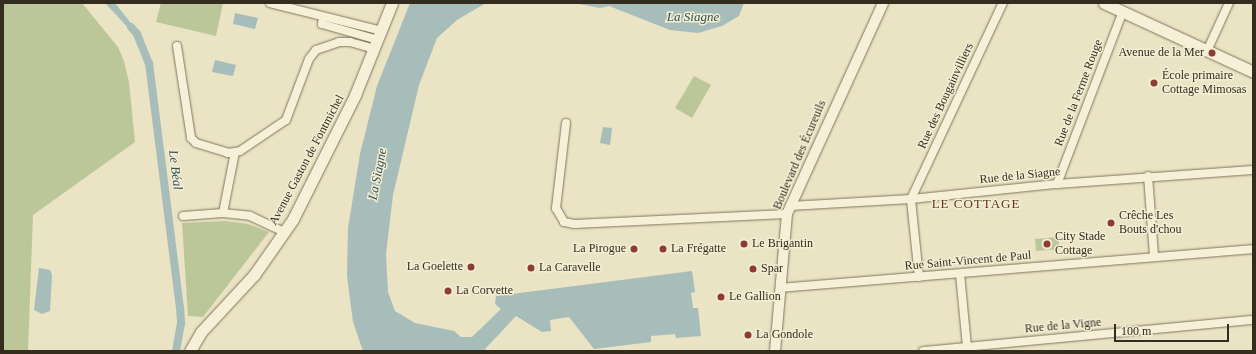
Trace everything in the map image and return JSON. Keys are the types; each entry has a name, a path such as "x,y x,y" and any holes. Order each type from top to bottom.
{"main road":[{"name":"Avenue Gaston de Fontmichel","path":"190,351 201,332 254,275 285,232 355,95 392,3"},
{"path":"1104,3 1253,72"}],"street":[{"path":"270,3 323,17 322,24 378,40"},
{"name":"Boulevard des Écureuils","path":"775,351 780,288 789,210 883,3"},
{"name":"Rue des Bougainvilliers","path":"911,199 1003,3"},
{"path":"1207,51 1229,3"},
{"name":"Rue de la Ferme Rouge","path":"1057,184 1123,11"},
{"path":"178,46 191,138 205,147 228,153 240,151 289,117 309,59 316,50 339,42 378,40"},
{"name":"Rue de la Siagne","path":"566,123 556,208 564,222 582,224 789,210 1148,176 1253,170"},
{"path":"223,213 235,152"},
{"path":"1148,176 1154,256"},
{"path":"911,199 919,277"},
{"path":"183,216 223,213 250,216 285,232"},
{"name":"Rue Saint-Vincent de Paul","path":"780,288 960,274 1253,248"},
{"path":"960,274 967,347"},
{"name":"Rue de la Vigne","path":"923,351 1253,320"}],"green space":[{"path":"3,3 82,3 118,47 124,61 129,82 135,142 33,215 28,351 3,351"},
{"path":"161,3 223,3 216,36 156,22"},
{"path":"694,76 711,85 692,118 675,108"},
{"path":"225,221 248,224 269,232 203,317 188,316 182,223"},
{"name":"City Stade Cottage","path":"1059,237 1059,249 1036,251 1035,239"}],"water":[{"path":"105,3 115,3 137,31 137,34 134,34"},
{"path":"410,3 486,3 457,20 437,38 419,85 393,195 386,254 388,292 395,311 415,323 454,331 461,337 472,337 501,309 495,304 496,296 692,271 695,292 691,293 693,308 698,308 701,336 676,338 675,334 651,336 651,342 594,349 569,317 550,320 551,331 542,332 516,316 485,349 487,351 363,351 353,322 347,276 348,228 360,154 377,86"},
{"name":"La Siagne","path":"574,3 744,3 739,16 722,26 698,33 670,30 609,6 600,8"},
{"path":"235,13 258,18 255,29 233,24"},
{"path":"215,60 236,65 233,76 212,72"},
{"path":"603,127 612,128 610,145 600,143"},
{"path":"39,268 50,270 52,275 50,311 42,314 34,310"}],"waterway":[{"name":"Le Béal","path":"131,27 137,34 149,63 180,307 181,323 176,351"}],"place":[{"name":"Avenue de la Mer","path":"1212,53"},
{"name":"École primaire Cottage Mimosas","path":"1154,83"},
{"name":"Crêche Les Bouts d'chou","path":"1111,223"},
{"name":"Le Brigantin","path":"744,244"},
{"name":"City Stade Cottage","path":"1047,244"},
{"name":"La Pirogue","path":"634,249"},
{"name":"La Frégatte","path":"663,249"},
{"name":"La Goelette","path":"471,267"},
{"name":"La Caravelle","path":"531,268"},
{"name":"Spar","path":"753,269"},
{"name":"La Corvette","path":"448,291"},
{"name":"Le Gallion","path":"721,297"},
{"name":"La Gondole","path":"748,335"}],"district":[{"name":"LE COTTAGE","path":"976,204"}]}
